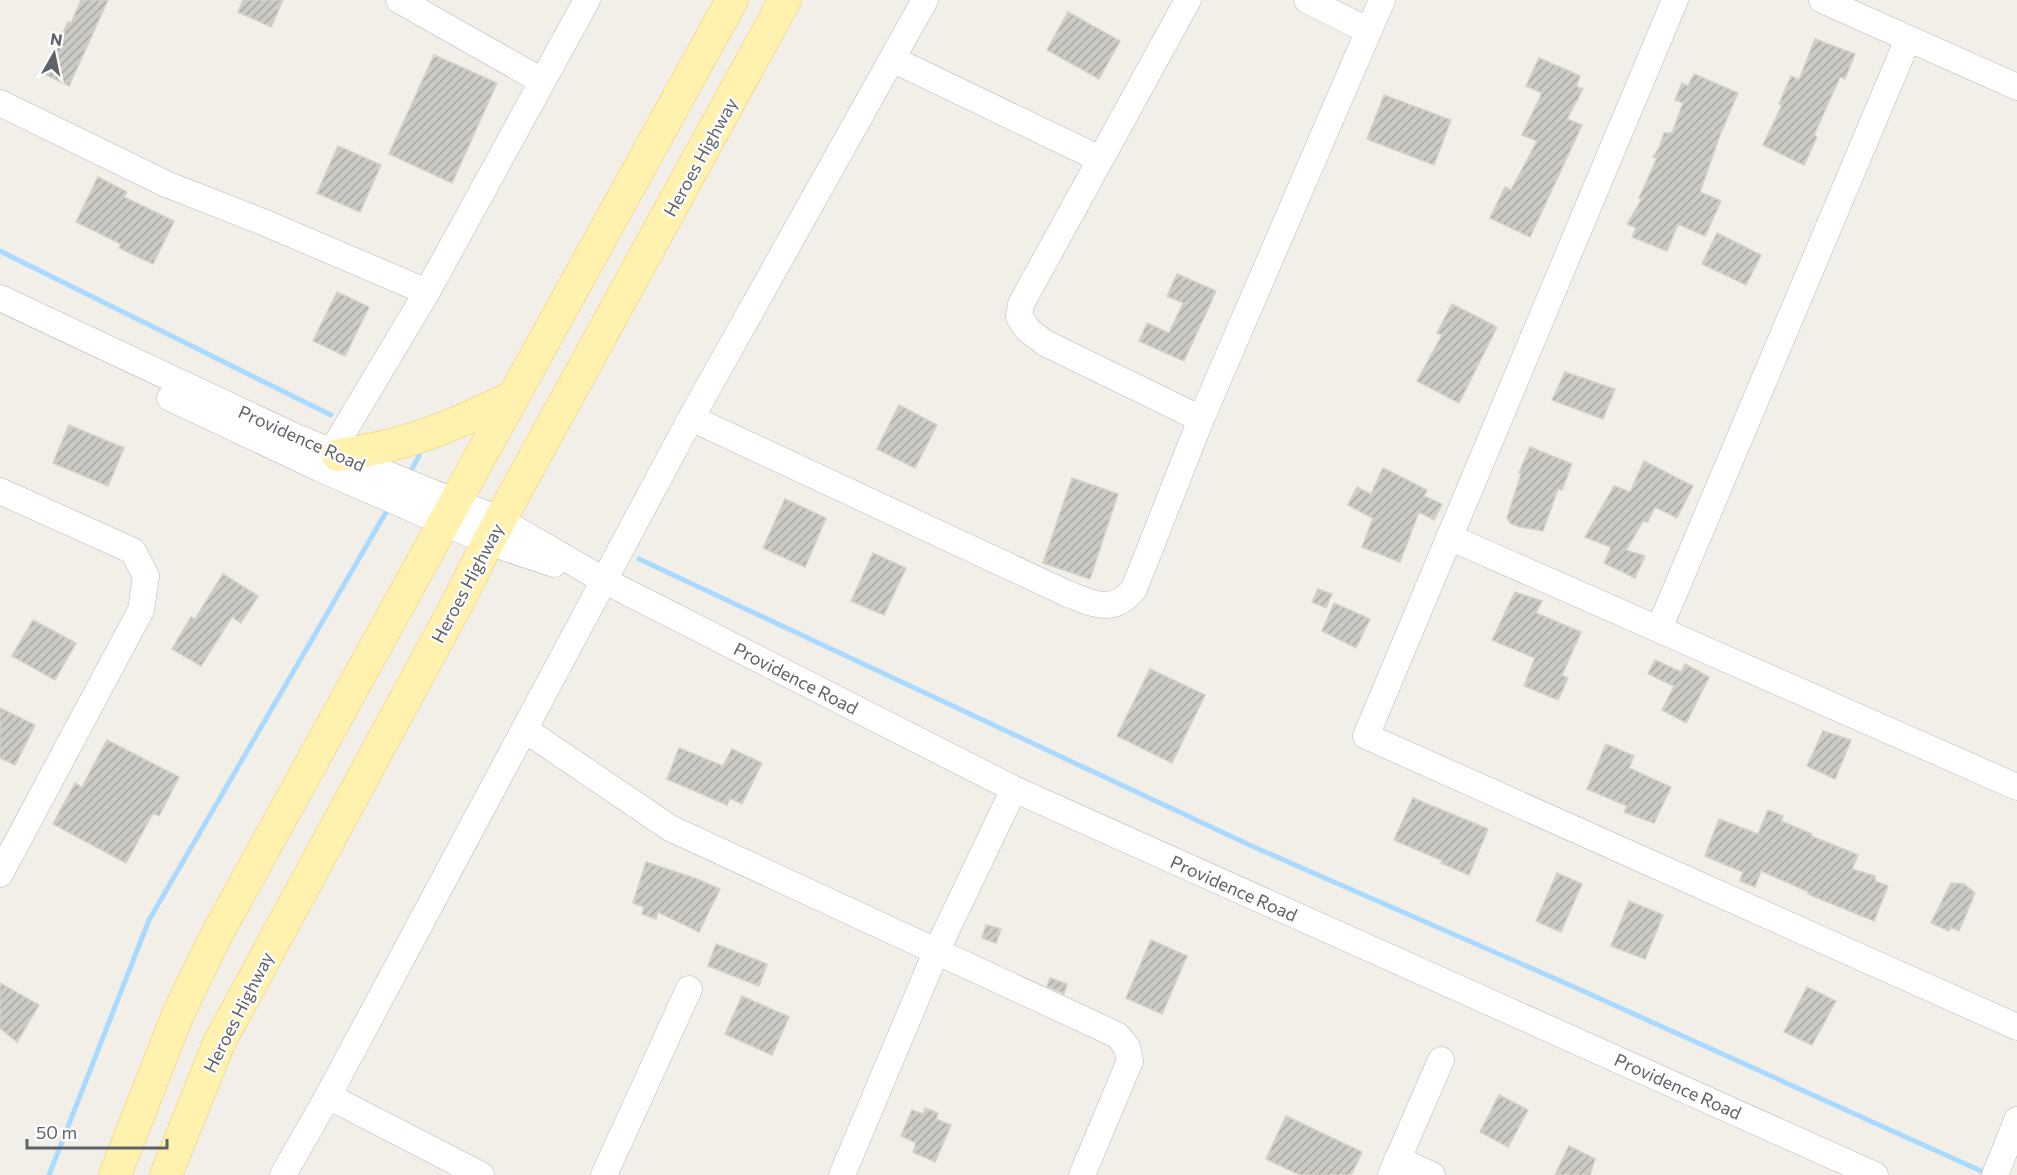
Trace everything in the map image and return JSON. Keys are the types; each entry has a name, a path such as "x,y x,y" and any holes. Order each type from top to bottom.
{"main road":[{"path":"115,1175 178,1014 216,936 732,0"},
{"name":"Heroes Highway","path":"165,1175 219,1043 458,602 494,531 786,0"},
{"path":"330,459 413,440 460,423 514,396"}],"street":[{"path":"399,0 542,81"},
{"path":"330,459 427,292 587,0"},
{"path":"284,1175 690,418 925,0"},
{"path":"1188,0 1021,304 1019,317 1028,330 1045,343 1201,419"},
{"path":"1307,0 1369,31"},
{"path":"690,418 1068,594 1101,606 1117,603 1127,598 1134,589 1201,419 1382,0"},
{"path":"1675,0 1366,736 2017,1027"},
{"path":"1822,0 2017,87"},
{"path":"1659,629 1908,39"},
{"path":"892,59 1100,159"},
{"path":"0,103 166,184 263,222 427,292"},
{"name":"Providence Road","path":"0,298 330,459 444,523 494,531 603,580 1014,789 1875,1175"},
{"name":"Providence Road","path":"0,317 330,459"},
{"path":"0,491 133,551 146,576 141,610 0,874"},
{"path":"1449,537 2017,787"},
{"path":"524,729 670,828 1118,1035 1127,1047 1130,1061 1082,1175"},
{"path":"842,1175 936,952 1014,789"},
{"path":"604,1175 689,989"},
{"path":"1432,1175 1394,1167 1441,1060"},
{"path":"328,1096 481,1175"},
{"path":"1995,1175 2017,1120"}],"building":[{"path":"81,0 108,0 69,86 44,74"},
{"path":"243,0 283,0 271,27 238,12"},
{"path":"1068,12 1120,41 1099,79 1047,50"},
{"path":"1815,39 1855,54 1845,79 1840,77 1814,135 1817,137 1804,165 1763,145 1782,105 1779,104 1791,76 1799,80"},
{"path":"434,55 497,83 452,183 389,154"},
{"path":"1539,58 1580,76 1576,86 1583,89 1567,119 1582,125 1530,237 1490,218 1505,187 1511,190 1537,141 1522,135 1542,93 1526,86"},
{"path":"1694,74 1738,93 1700,192 1721,201 1705,236 1678,224 1667,251 1632,237 1636,228 1627,224 1642,199 1639,198 1657,158 1653,157 1664,133 1672,133 1683,103 1675,100 1682,83 1688,86"},
{"path":"1384,95 1451,120 1434,165 1367,139"},
{"path":"338,146 381,165 360,212 317,193"},
{"path":"98,177 127,192 124,197 174,221 153,264 119,248 121,244 76,222"},
{"path":"1717,233 1761,255 1746,285 1702,264"},
{"path":"1177,274 1216,291 1184,361 1139,341 1147,323 1169,333 1183,303 1167,296"},
{"path":"337,292 369,307 345,356 313,341"},
{"path":"1452,304 1497,327 1459,403 1417,381 1442,335 1437,333"},
{"path":"1565,372 1615,389 1603,419 1552,400"},
{"path":"899,405 937,425 915,468 877,449"},
{"path":"69,425 124,448 108,486 53,463"},
{"path":"1530,447 1572,464 1562,490 1558,489 1543,531 1520,527 1510,523 1507,518 1521,474 1519,473"},
{"path":"1644,461 1693,486 1677,518 1655,507 1648,522 1643,521 1626,550 1645,556 1635,578 1604,563 1611,547 1585,537 1614,486 1630,492"},
{"path":"1383,468 1427,490 1424,496 1442,504 1434,520 1419,512 1400,562 1362,547 1373,518 1348,505 1357,487 1371,494"},
{"path":"1072,478 1118,494 1090,579 1043,563"},
{"path":"785,499 826,518 805,567 763,548"},
{"path":"873,553 906,568 884,615 851,601"},
{"path":"223,574 258,596 241,623 232,617 201,666 172,649 191,617 195,619"},
{"path":"1318,589 1332,594 1326,608 1312,602"},
{"path":"1515,592 1542,601 1536,613 1581,632 1562,675 1568,678 1558,700 1524,686 1535,658 1492,640"},
{"path":"1334,603 1370,619 1356,648 1322,631"},
{"path":"33,620 76,643 55,680 12,656"},
{"path":"1655,660 1681,672 1685,664 1709,677 1686,723 1662,710 1674,686 1648,674"},
{"path":"1150,669 1205,695 1172,763 1117,736"},
{"path":"0,708 35,725 15,765 0,758"},
{"path":"1823,731 1851,740 1835,779 1807,766"},
{"path":"107,740 179,777 159,816 153,813 126,863 53,824 75,783 82,787"},
{"path":"1606,744 1634,756 1629,768 1671,787 1654,823 1624,812 1627,806 1587,789"},
{"path":"679,748 723,766 732,749 762,763 742,804 730,798 727,805 667,779"},
{"path":"1413,798 1488,829 1469,875 1394,840"},
{"path":"1768,810 1783,816 1781,821 1812,834 1811,836 1858,855 1852,869 1875,876 1875,881 1888,886 1874,921 1808,894 1809,892 1761,871 1755,887 1740,881 1743,872 1705,856 1719,819 1758,834"},
{"path":"646,862 720,889 699,932 658,912 656,919 642,914 644,907 633,903"},
{"path":"1557,873 1582,884 1561,932 1536,921"},
{"path":"1951,883 1964,884 1975,893 1959,931 1951,927 1949,931 1931,923"},
{"path":"1629,901 1663,915 1645,959 1611,946"},
{"path":"986,925 1001,929 996,943 982,938"},
{"path":"1151,940 1187,956 1162,1014 1126,998"},
{"path":"716,944 767,964 759,986 708,966"},
{"path":"1050,978 1067,984 1064,994 1047,986"},
{"path":"0,983 39,1005 17,1042 0,1028"},
{"path":"1807,987 1836,1001 1812,1045 1784,1032"},
{"path":"742,996 789,1017 772,1055 725,1034"},
{"path":"1499,1095 1528,1110 1508,1147 1480,1132"},
{"path":"925,1108 938,1113 936,1119 951,1125 935,1162 913,1152 916,1143 901,1136 912,1110 923,1114"},
{"path":"1286,1116 1362,1152 1351,1175 1300,1175 1266,1159"},
{"path":"1569,1146 1595,1159 1590,1175 1555,1175"}],"waterway":[{"path":"0,251 331,415"},
{"path":"408,476 419,456"},
{"path":"49,1175 149,920 389,507"},
{"path":"639,559 1254,847 1572,986 1981,1171"}]}
